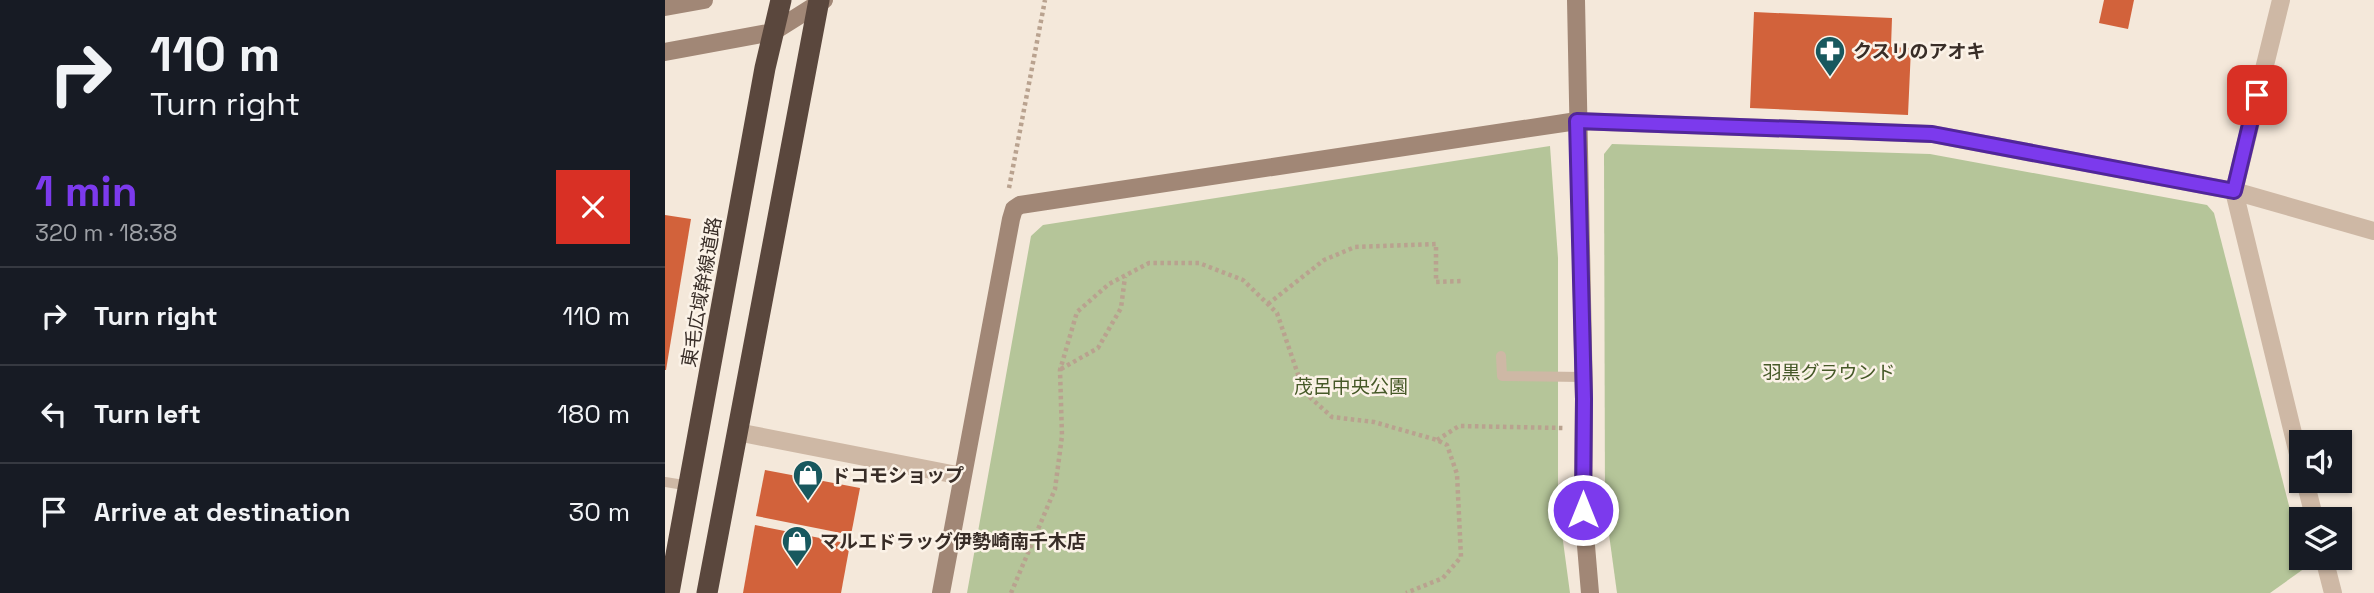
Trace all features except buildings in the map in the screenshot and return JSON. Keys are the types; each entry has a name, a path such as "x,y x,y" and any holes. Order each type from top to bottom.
{"highway":[{"name":"東毛広域幹線道路","path":"669,593 765,68 781,0"},
{"path":"708,593 819,0"}],"street":[{"path":"665,7 704,0"},
{"path":"665,52 773,32 819,0"},
{"path":"1576,0 1583,510 1590,593"},
{"path":"2281,0 2234,191 2292,430"},
{"path":"940,593 1011,219 1014,209 1020,205 1577,121 1932,134 2234,191 2374,231"},
{"path":"737,432 963,476"},
{"path":"2327,570 2333,593"}],"lane":[{"path":"1501,356 1502,376 1583,377"},
{"path":"665,482 690,486"}],"path":[{"path":"1009,188 1045,0"},
{"path":"1268,304 1324,260 1355,247 1436,244 1436,282 1463,281"},
{"path":"1011,593 1055,489 1062,436 1060,370 1077,312 1109,284 1149,263 1199,263 1243,280 1277,313 1304,392 1332,417 1374,422 1447,445 1457,474 1461,557 1443,578 1406,593"},
{"path":"1060,370 1098,348 1121,308 1125,276"},
{"path":"1563,415 1563,440"},
{"path":"1437,440 1459,426 1563,428"}],"green space":[{"name":"羽黒グラウンド","path":"1612,144 1930,154 2207,205 2214,213 2289,507 2289,570 2302,570 2270,593 1617,593 1605,505 1604,154"},
{"name":"茂呂中央公園","path":"1550,146 1558,258 1558,504 1570,593 967,593 1031,236 1043,225"}],"place":[{"name":"クスリのアオキ","path":"1830,78"},
{"name":"ドコモショップ","path":"808,502"},
{"name":"マルエドラッグ伊勢崎南千木店","path":"797,568"}],"route":[{"path":"1583,510 1584,399 1577,121 1932,134 2234,191 2257,95"}]}
